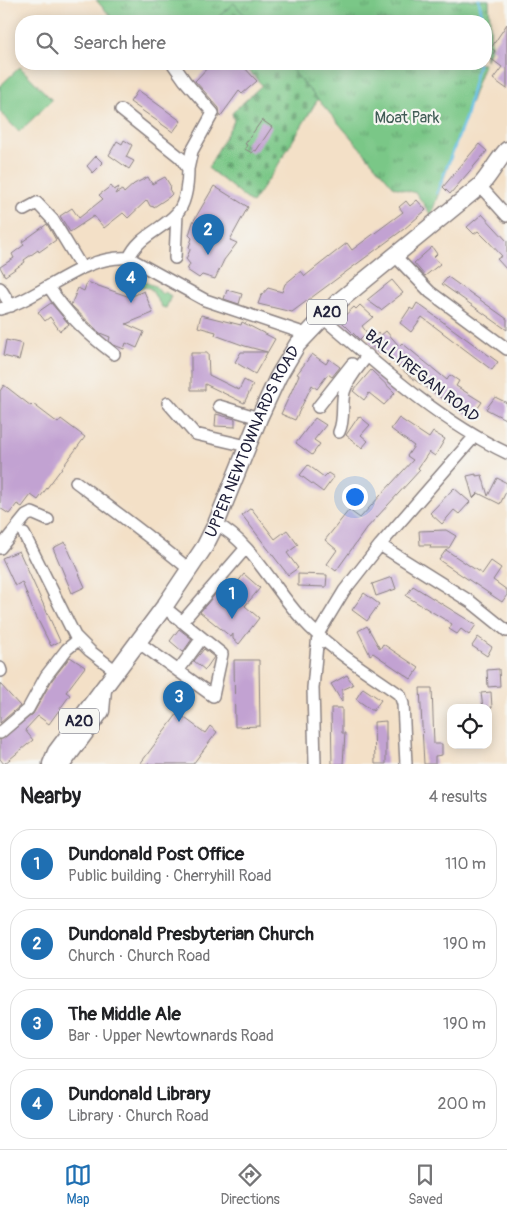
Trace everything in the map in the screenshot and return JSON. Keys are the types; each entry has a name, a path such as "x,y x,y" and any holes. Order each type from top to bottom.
{"highway":[{"name":"UPPER NEWTOWNARDS ROAD","path":"56,760 101,711 103,690 190,570 216,524 259,418 286,361 306,334 322,317 500,168 496,162 507,150"},
{"name":"A20","path":"42,764 56,760"}],"street":[{"path":"129,258 138,243 177,213 183,204 192,150 214,113 185,81 178,70"},
{"path":"121,110 181,158 188,169"},
{"path":"480,186 507,216"},
{"path":"24,210 37,203 53,220 82,268"},
{"path":"175,258 177,213"},
{"path":"0,288 6,307 49,287 82,268 115,257 129,258 205,300 306,334"},
{"path":"396,257 430,292 507,349"},
{"path":"49,287 63,308 82,329 114,354"},
{"name":"BALLYREGAN ROAD","path":"322,317 431,407 474,437 507,453"},
{"path":"318,406 365,353"},
{"path":"339,432 343,422 344,392 349,379 365,353"},
{"path":"168,403 195,434 212,440 231,441 247,446"},
{"path":"219,406 259,418"},
{"path":"315,764 313,688 318,634 344,591 380,545 474,437"},
{"path":"76,482 169,551 190,570"},
{"path":"0,548 26,516 32,513 48,520"},
{"path":"216,524 232,534 303,620 318,634 400,695 403,704 406,764"},
{"path":"24,534 78,640 116,671"},
{"path":"380,545 489,615 507,631"},
{"path":"182,622 245,549"},
{"path":"138,642 213,696 222,654 164,607"},
{"path":"178,671 202,638"},
{"path":"0,733 28,709 46,676 67,649 78,640"}],"green space":[{"path":"96,0 489,0 490,15 245,15 234,3 221,15 110,15"},
{"path":"234,3 245,15 221,15"},
{"path":"17,70 23,70 52,100 19,132 0,112 0,86"},
{"path":"248,70 292,70 318,99 275,170 252,203 208,168 234,121 232,113 262,85"},
{"name":"Moat Park","path":"292,70 482,70 431,215 416,193 394,187"},
{"path":"126,275 155,286 162,294 165,292 171,296 166,308 162,307 150,288 124,285"}],"building":[{"path":"507,24 507,89 493,79 502,67 492,60 495,51 492,46"},
{"path":"205,70 247,70 257,81 242,94 239,91 220,117 219,108 195,81"},
{"path":"138,90 181,121 173,132 130,102"},
{"path":"262,120 272,127 256,151 254,150 252,153 245,149 247,145 245,144"},
{"path":"124,140 132,145 126,157 134,161 129,169 109,155 117,141 122,144"},
{"path":"479,144 487,151 450,194 443,187"},
{"path":"96,156 103,163 93,173 87,166"},
{"path":"148,177 152,184 165,177 171,187 169,189 172,194 154,207 150,206 147,200 128,218 123,213 104,228 94,216 70,232 60,216 72,208 79,218 103,199 99,195 111,186 114,190 119,187 115,194 122,190 124,193 134,184"},
{"path":"214,186 248,207 230,240 237,243 224,260 215,279 202,275 199,278 187,270 190,264 186,259 192,238 189,235 193,222"},
{"path":"417,200 426,210 404,229 292,312 258,304 261,296 268,288 282,292 285,284 301,271 305,276 347,243 352,250 403,212 399,207 406,201 410,206"},
{"path":"482,214 507,241 507,270 497,259 502,256 478,231 474,234 467,227"},
{"path":"47,224 56,240 39,252 38,250 5,276 0,267 14,258 12,254 24,245 22,242"},
{"path":"432,247 437,254 434,257 440,264 425,276 414,263"},
{"path":"448,277 507,319 507,330 442,284"},
{"path":"392,280 403,293 381,310 367,300"},
{"path":"87,282 130,297 144,291 153,313 126,324 144,332 137,348 126,343 124,349 114,345 109,341 110,337 100,333 71,305 78,288 84,291"},
{"path":"227,290 242,294 239,304 224,299"},
{"path":"51,303 69,324 60,331 50,317 45,321 38,312"},
{"path":"417,303 498,362 492,370 422,317 411,332 400,323 410,308 413,310"},
{"path":"360,305 373,317 362,326 367,333 360,340 340,320 354,307 356,309"},
{"path":"201,315 241,325 242,322 275,339 255,374 235,362 241,352 267,352 245,346 215,335 216,332 198,327"},
{"path":"386,331 399,346 402,343 447,380 450,375 459,381 456,386 482,402 471,418 412,378 381,352 379,354 368,342 378,333 380,336"},
{"path":"6,340 23,344 19,360 3,356"},
{"path":"191,353 208,353 209,375 239,390 244,380 253,385 244,403 205,384 205,390 191,390"},
{"path":"312,354 326,364 329,359 340,367 332,377 328,374 317,389 312,385 295,420 281,414 299,375 297,374"},
{"path":"371,370 395,393 384,405 369,393 364,400 353,391"},
{"path":"4,385 31,406 33,404 58,423 61,419 85,437 38,500 31,495 22,507 17,504 9,514 0,508 0,391"},
{"path":"495,397 507,403 507,420 486,409"},
{"path":"216,414 235,419 235,427 215,426"},
{"path":"359,416 370,425 361,435 368,441 362,448 346,435"},
{"path":"315,418 326,425 314,440 320,444 312,455 296,443"},
{"path":"399,418 429,438 433,432 445,439 435,456 429,452 418,468 420,470 366,529 336,571 327,564 337,550 325,540 349,510 360,518 413,460 407,456 414,446 391,429"},
{"path":"308,465 324,477 328,473 334,477 323,492 300,475"},
{"path":"476,474 476,476 482,475 488,496 497,478 507,483 507,490 500,504 478,493 473,498 467,476"},
{"path":"454,488 470,502 459,514 454,510 442,524 430,513"},
{"path":"251,508 275,539 287,530 298,545 287,553 298,568 288,575 242,515"},
{"path":"446,530 456,536 449,548 430,548 431,545 420,545 419,531"},
{"path":"65,542 85,587 72,593 53,548"},
{"path":"446,550 482,574 491,561 501,568 493,580 507,590 507,595 502,602 439,560"},
{"path":"19,551 60,641 51,646 33,610 22,582 15,586 2,558"},
{"path":"244,574 260,588 245,606 259,618 239,644 233,639 233,634 231,637 200,612 218,591 230,592"},
{"path":"298,574 327,575 326,587 298,586"},
{"path":"392,577 396,589 376,596 372,584"},
{"path":"413,586 476,625 469,635 461,629 457,634 449,629 452,624 406,596"},
{"path":"364,593 379,604 367,621 352,610"},
{"path":"367,626 380,649 383,644 419,668 411,679 373,653 370,655 358,631"},
{"path":"179,629 192,639 183,652 170,641"},
{"path":"478,637 492,647 487,656 472,646"},
{"path":"204,649 214,657 205,670 194,661"},
{"path":"70,657 85,667 66,692 70,695 49,724 38,716 25,730 33,740 4,764 0,759 0,740 33,714 52,680"},
{"path":"234,660 259,660 260,726 235,727"},
{"path":"499,669 500,686 488,687 487,670"},
{"path":"347,675 353,685 342,690 342,702 331,684"},
{"path":"0,684 20,706 0,723"},
{"path":"363,688 381,700 373,711 356,699"},
{"path":"420,688 432,688 434,744 442,744 442,755 435,756 435,764 424,764"},
{"path":"491,692 492,704 482,704 481,693"},
{"path":"331,708 342,708 342,733 345,733 343,764 332,764"},
{"path":"178,713 205,733 210,726 217,732 193,764 140,764"},
{"path":"386,721 386,764 375,764 374,722"}],"waterway":[{"path":"479,0 482,15"},
{"path":"437,193 466,116 477,70"}],"place":[{"name":"Dundonald Presbyterian Church","path":"208,255"},
{"name":"Dundonald Library","path":"131,303"},
{"name":"Dundonald Post Office","path":"232,619"},
{"name":"The Middle Ale","path":"179,722"}]}
